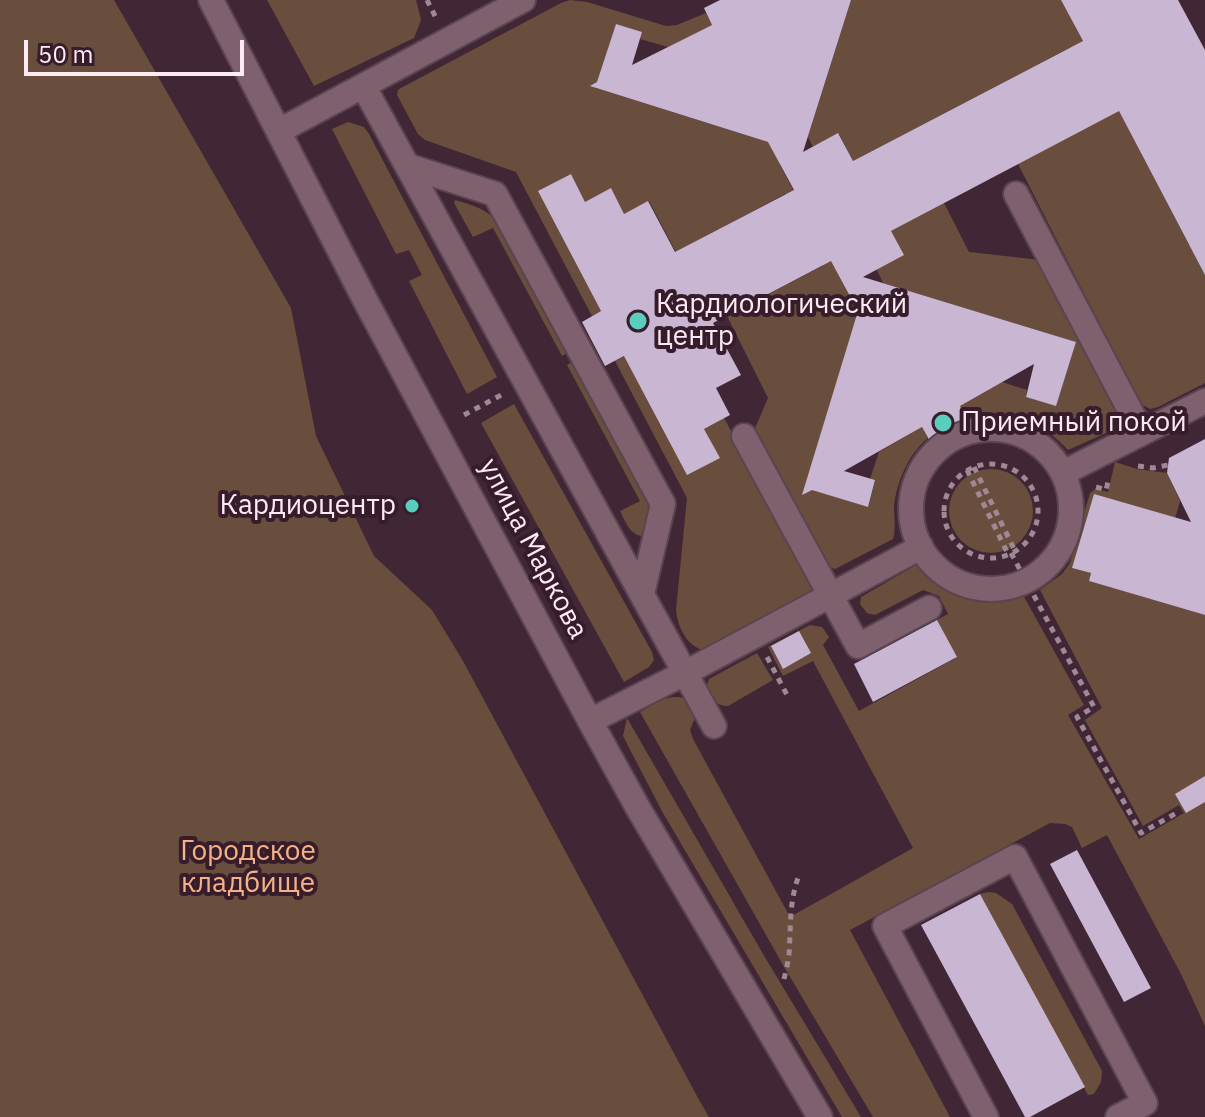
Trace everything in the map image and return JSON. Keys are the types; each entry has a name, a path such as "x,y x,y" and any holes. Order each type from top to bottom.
{"street":[{"name":"улица Маркова","path":"211,0 363,296 590,721 820,1117"},
{"path":"279,131 523,0"},
{"path":"364,87 714,726"},
{"path":"408,166 495,194 663,504 642,594"},
{"path":"1016,194 1142,433"},
{"path":"1063,473 1205,401"},
{"path":"987,430 1013,432 1040,445 1063,473 1071,501 1066,538 1045,568 1026,581 1004,588 967,585 943,573 921,547 912,511 916,483 936,450 951,440 987,430"},
{"path":"744,436 858,646 929,608"},
{"path":"590,721 921,547"},
{"path":"986,1117 885,926 1015,857 1145,1103 1118,1117"}],"path":[{"path":"464,415 512,390"},
{"path":"994,464 1010,468 1028,482 1036,496 1038,512 1035,527 1027,541 1011,552 994,557 972,553 955,541 948,528 944,515 947,494 954,481 974,467 994,464"},
{"path":"974,467 1011,552"},
{"path":"967,470 1094,707 1077,717 1141,833 1180,811"},
{"path":"987,512 994,508"},
{"path":"766,655 787,695"},
{"path":"784,979 789,955 793,892 798,878"}],"green space":[{"name":"Городское кладбище","path":"0,0 114,0 291,308 316,436 374,556 432,610 463,661 709,1117 0,1117"},
{"path":"267,0 416,0 421,20 414,38 314,86"},
{"path":"570,0 587,2 666,26 677,25 706,13 712,25 668,47 640,39 641,32 616,24 596,88 790,149 780,165 799,201 785,194 689,245 681,262 649,201 624,214 611,189 585,202 571,174 539,191 601,311 592,316 516,172 425,140 418,134 397,95 401,88"},
{"path":"851,0 1061,0 1086,47 1069,48 853,161 839,134 813,147 808,137"},
{"path":"1116,105 1189,245 1205,238 1205,383 1150,409 1137,397 1018,164"},
{"path":"348,122 364,127 369,134 497,377 467,394 409,281 422,275 409,250 396,254 332,129"},
{"path":"455,200 480,209 501,225 569,352 562,356 493,228 473,237"},
{"path":"944,203 969,252 1040,260 1122,417 1117,428 1068,450 1043,429 1012,416 990,413 965,418 959,406 1002,382 1027,390 1026,397 1056,405 1076,342 883,283 877,270 891,231"},
{"path":"826,252 865,290 805,487 868,507 875,481 870,479 879,452 922,427 928,438 909,460 901,479 895,498 893,539 835,569 826,566 753,433 768,398 727,316 822,266"},
{"path":"625,356 719,458 704,429 724,418 813,581 811,595 706,651 699,649 685,636 676,610 687,498 615,361"},
{"path":"575,360 652,504 642,536 631,530 620,511 640,501 567,365"},
{"path":"514,404 652,652 654,660 649,667 624,682 481,423"},
{"path":"1115,462 1167,473 1180,501 1174,522 1072,568 1091,573 1089,581 1205,615 1205,1026 1107,835 1082,848 1072,827 1050,823 850,930 950,1117 873,1117 640,712 671,697 692,701 696,715 690,730 693,739 790,917 913,848 813,661 783,676 768,647 810,625 822,627 829,637 823,645 859,711 956,658 937,620 948,614 939,596 923,590 875,615 867,613 860,604 861,597 918,564 942,581 967,593 993,597 1023,595 1084,705 1068,715 1139,839 1184,813 1179,805 1143,826 1085,720 1102,708 1040,590 1062,574 1070,563 1090,493 1096,489 1108,492"},
{"path":"991,469 1007,472 1021,481 1030,495 1033,511 1030,527 1021,541 1007,550 991,553 975,550 961,541 952,527 949,511 952,495 961,481 975,472"},
{"path":"757,653 773,680 728,706 714,701 706,688 709,679"},
{"path":"627,718 861,1117 842,1117 663,813 623,736"},
{"path":"989,892 1012,904 1102,1071 1101,1082 1094,1094 1088,1095 980,894"}],"building":[{"path":"720,0 851,0 803,152 838,133 853,161 1083,41 1061,0 1178,0 1205,50 1205,275 1119,111 891,231 904,255 863,277 1076,342 1056,406 1026,397 1034,364 960,406 968,423 931,443 922,427 844,471 875,480 868,507 812,490 802,495 858,311 831,261 713,323 741,375 716,388 730,415 704,429 720,458 687,475 624,356 605,366 582,322 601,311 538,191 571,174 585,202 611,188 624,214 648,201 675,252 794,190 768,142 590,86 597,82 616,24 642,32 632,65 712,25 704,8"},
{"path":"1205,439 1205,615 1089,581 1091,573 1072,568 1094,494 1191,522 1167,473 1169,458"},
{"path":"937,620 957,657 873,702 854,664"},
{"path":"799,631 811,653 783,669 771,646"},
{"path":"1205,776 1205,802 1186,813 1175,794"},
{"path":"1077,850 1151,988 1124,1002 1050,864"},
{"path":"980,894 1085,1087 1030,1117 1025,1117 921,925"}],"place":[{"name":"Кардиологический центр","path":"638,321"},
{"name":"Приемный покой","path":"943,423"},
{"name":"Кардиоцентр","path":"412,506"}]}
